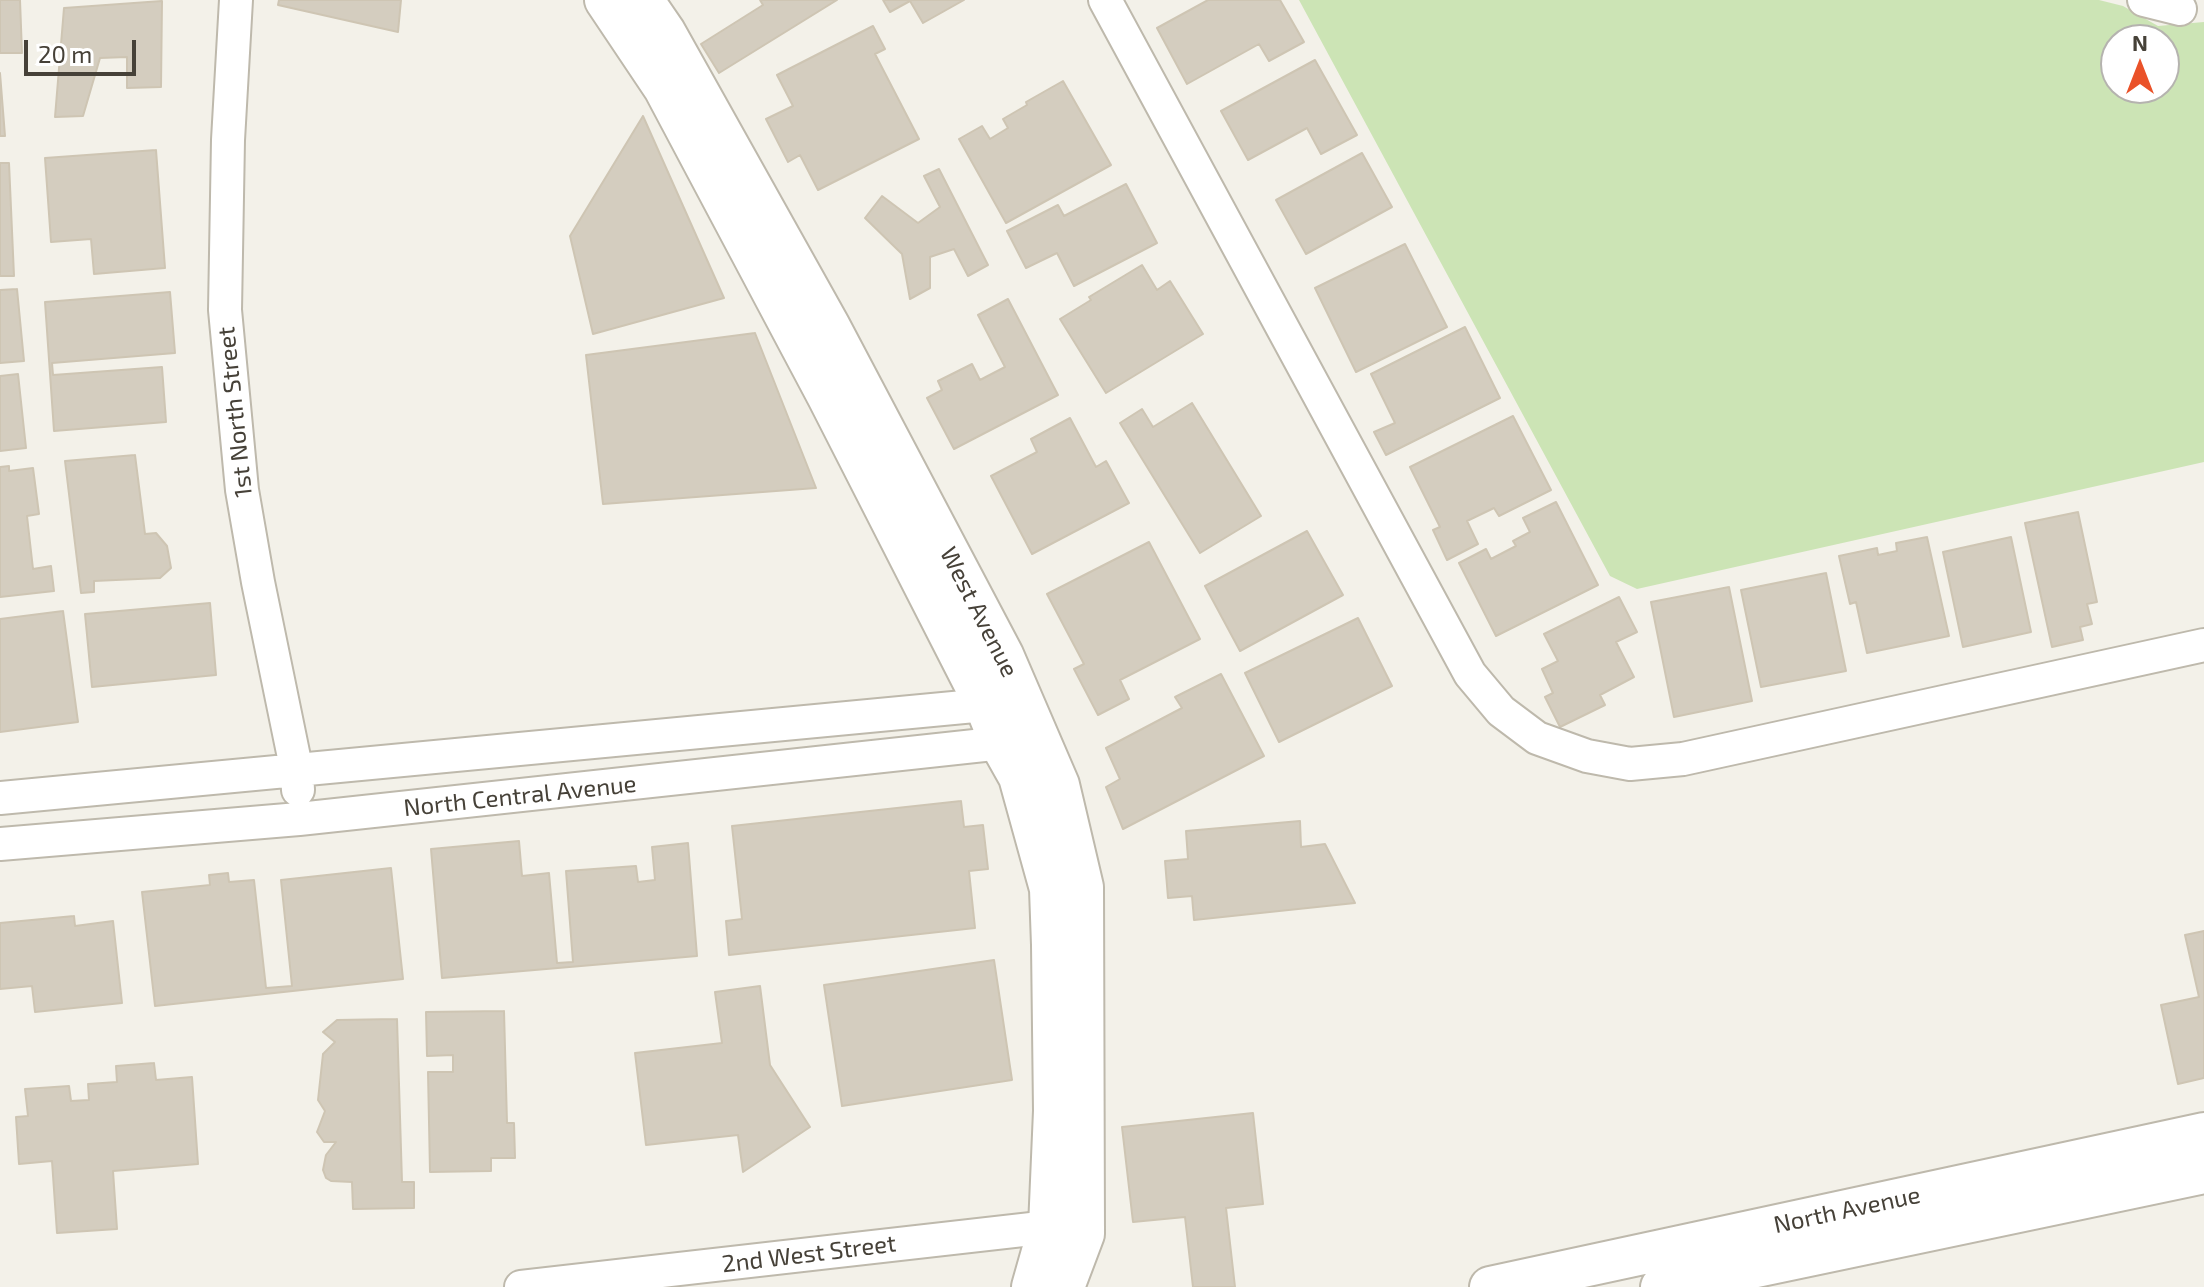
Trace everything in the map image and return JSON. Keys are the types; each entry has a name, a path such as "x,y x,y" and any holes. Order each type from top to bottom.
{"street":[{"name":"1st North Street","path":"236,0 228,140 225,310 242,490 297,772 299,819"},
{"name":"West Avenue","path":"605,0 664,88 828,397 1003,699 1040,737 1059,785 1083,887 1084,1234 1064,1287"},
{"name":"West Avenue","path":"643,0 665,32 830,327 1003,699"},
{"path":"1105,0 1470,674 1501,711 1537,738 1587,756 1630,764 1683,759 2204,645"},
{"path":"2144,0 2180,9"},
{"name":"North Central Avenue","path":"0,798 297,772 1003,699"},
{"path":"1003,699 1001,745 1019,777 1050,889 1054,1111 1049,1227 1032,1287"},
{"name":"North Central Avenue","path":"0,844 299,819 1001,745 1040,737"},
{"name":"North Avenue","path":"1490,1287 2204,1133"},
{"name":"North Avenue","path":"1661,1287 2204,1173"},
{"name":"2nd West Street","path":"521,1287 1049,1227"}],"green space":[{"path":"1299,0 2099,0 2123,6 2154,24 2100,24 2100,104 2180,104 2180,24 2204,22 2204,462 1637,589 1610,576"}],"building":[{"path":"0,0 20,0 22,53 0,53"},
{"path":"279,0 401,0 398,32 278,5"},
{"path":"760,0 837,0 719,73 701,44 763,5"},
{"path":"883,0 964,0 923,23 910,1 890,12"},
{"path":"1208,0 1280,0 1304,42 1269,61 1259,44 1187,84 1157,28"},
{"path":"162,1 161,87 127,88 127,57 100,58 83,116 55,117 64,8"},
{"path":"873,26 885,49 875,54 919,139 818,190 800,155 788,162 766,119 793,106 777,75"},
{"path":"1315,60 1357,135 1321,154 1307,128 1248,160 1221,111"},
{"path":"0,73 5,136 0,136"},
{"path":"1063,81 1111,165 1006,223 959,139 982,126 990,139 1008,128 1003,119"},
{"path":"643,116 724,298 593,334 570,236"},
{"path":"156,150 165,268 94,274 91,239 51,242 45,158"},
{"path":"1362,153 1392,207 1306,254 1276,200"},
{"path":"0,163 9,163 14,276 0,276"},
{"path":"939,169 988,265 968,276 954,249 930,257 930,288 910,299 902,254 865,218 882,196 918,223 940,207 924,176"},
{"path":"1126,184 1157,243 1074,286 1057,253 1026,268 1007,231 1058,205 1064,216"},
{"path":"1405,244 1447,327 1356,372 1315,288"},
{"path":"1142,265 1157,290 1170,281 1203,334 1106,393 1060,319 1091,300 1089,297"},
{"path":"17,289 24,361 0,363 0,290"},
{"path":"170,292 175,353 52,363 53,375 162,367 166,422 54,431 45,302"},
{"path":"1008,299 1058,395 954,449 927,398 942,390 938,381 972,364 980,380 1005,367 978,315"},
{"path":"1465,327 1500,398 1386,455 1374,432 1395,423 1371,374"},
{"path":"755,333 816,488 603,504 586,355"},
{"path":"18,374 26,448 0,451 0,376"},
{"path":"1192,403 1261,516 1200,553 1120,423 1142,409 1153,427"},
{"path":"1513,416 1551,490 1499,516 1494,508 1467,521 1478,544 1447,560 1433,530 1440,527 1410,467"},
{"path":"1070,418 1096,467 1106,461 1129,503 1032,554 991,476 1037,452 1031,439"},
{"path":"135,455 145,534 156,533 167,546 171,568 160,578 94,581 94,592 81,593 65,461"},
{"path":"9,466 9,471 33,468 39,514 27,516 33,569 51,566 54,591 0,597 0,467"},
{"path":"1556,502 1598,585 1496,636 1459,563 1486,549 1491,559 1516,546 1513,541 1530,532 1523,518"},
{"path":"2078,512 2097,602 2087,604 2092,624 2080,627 2083,640 2052,647 2025,523"},
{"path":"1307,531 1343,595 1240,651 1205,586"},
{"path":"1927,537 1949,636 1867,653 1856,602 1850,604 1839,556 1877,548 1878,555 1897,551 1896,543"},
{"path":"2011,537 2031,632 1963,647 1943,552"},
{"path":"1149,542 1200,639 1120,680 1129,699 1098,715 1074,669 1084,664 1047,594"},
{"path":"1826,573 1846,671 1761,687 1741,590"},
{"path":"1729,587 1752,701 1674,717 1651,602"},
{"path":"1619,597 1637,632 1616,642 1634,677 1600,695 1605,705 1560,727 1545,697 1553,693 1542,669 1558,661 1544,634"},
{"path":"210,603 216,675 92,687 85,614"},
{"path":"63,611 78,722 0,732 0,619"},
{"path":"1358,618 1392,686 1279,742 1245,673"},
{"path":"1221,674 1264,756 1123,829 1106,787 1120,779 1106,748 1182,708 1175,697"},
{"path":"961,801 964,827 983,825 988,869 969,871 975,928 729,955 726,921 742,919 732,826"},
{"path":"1300,821 1301,847 1325,844 1355,903 1194,920 1192,896 1168,898 1165,861 1188,859 1186,831"},
{"path":"519,841 522,876 549,873 557,963 573,962 566,871 636,866 638,882 655,880 652,847 688,843 697,956 442,978 431,849"},
{"path":"391,868 403,979 155,1006 142,892 210,885 209,875 228,873 229,882 254,880 266,988 292,986 281,880"},
{"path":"74,916 75,926 113,921 122,1003 35,1012 32,986 0,989 0,923"},
{"path":"2204,931 2204,1078 2178,1084 2161,1005 2199,997 2185,935"},
{"path":"994,960 1012,1080 842,1106 824,985"},
{"path":"760,986 770,1065 810,1127 743,1172 738,1135 646,1145 635,1053 722,1043 715,992"},
{"path":"504,1011 507,1123 514,1123 515,1158 491,1158 491,1171 430,1172 428,1072 453,1072 453,1055 427,1056 426,1012"},
{"path":"397,1019 402,1182 414,1182 414,1208 353,1209 352,1182 331,1181 323,1170 326,1155 336,1142 324,1142 317,1132 325,1111 318,1100 323,1054 335,1042 323,1032 337,1020"},
{"path":"154,1063 156,1080 192,1077 198,1164 113,1171 117,1229 57,1233 52,1161 19,1164 16,1117 28,1116 25,1089 69,1086 71,1101 89,1100 88,1084 117,1082 116,1066"},
{"path":"1253,1113 1263,1204 1226,1208 1235,1287 1193,1287 1185,1217 1133,1222 1122,1127"}]}
